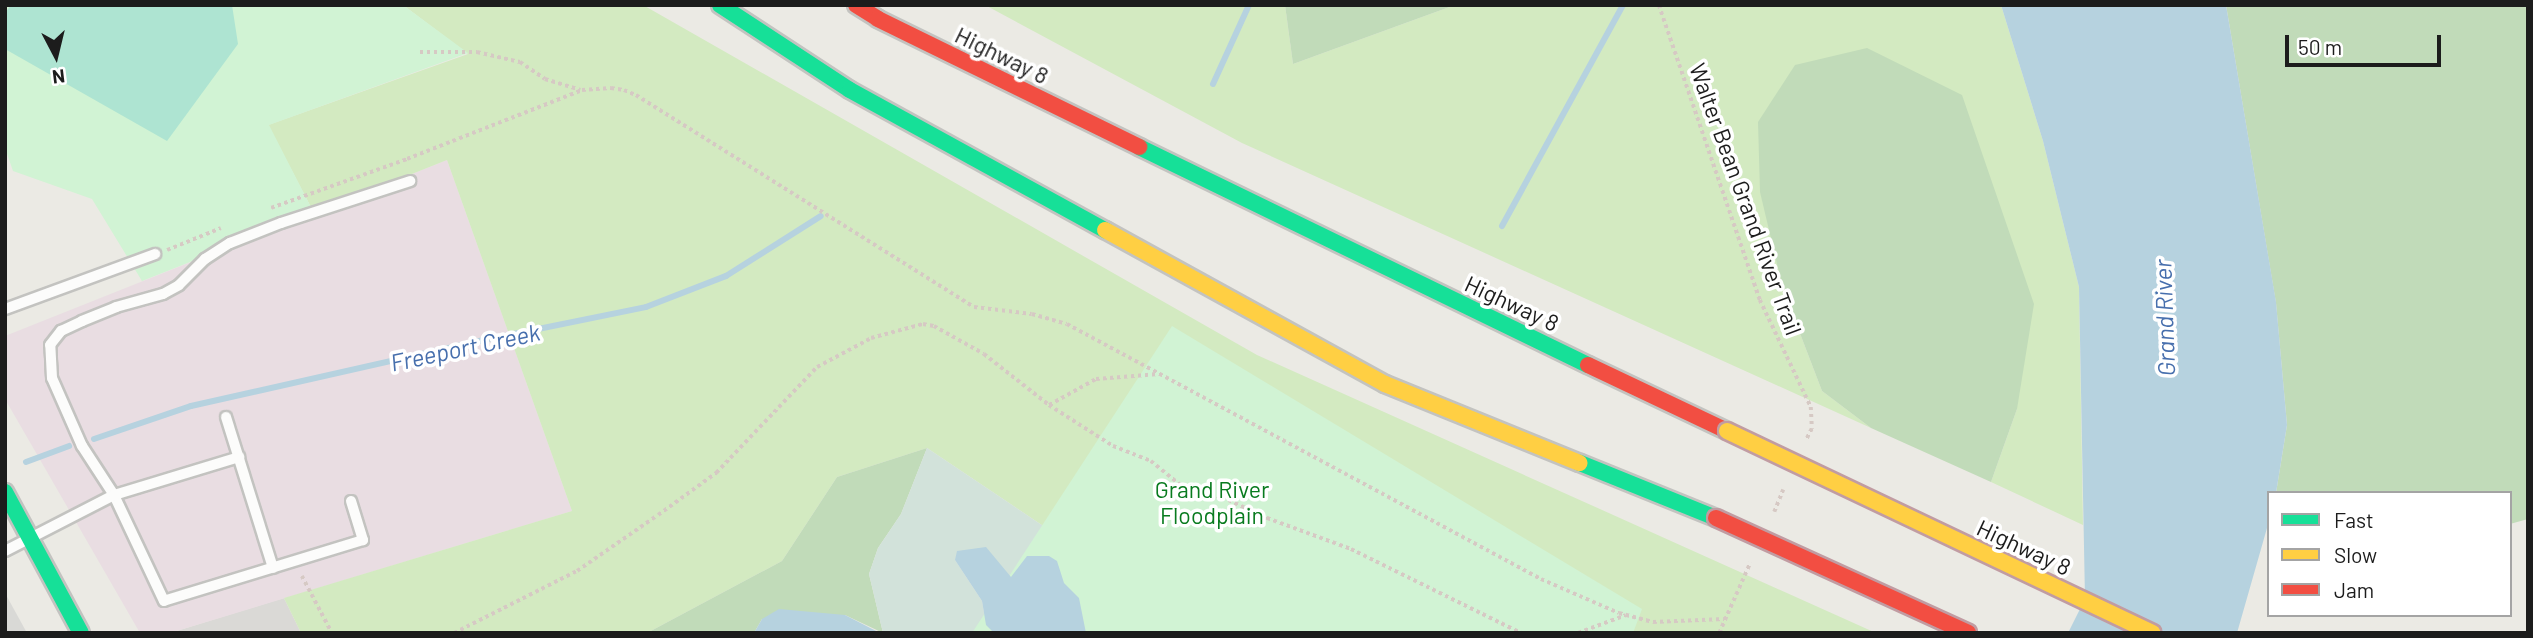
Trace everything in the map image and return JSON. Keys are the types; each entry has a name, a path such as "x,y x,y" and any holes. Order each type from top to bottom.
{"main road":[{"path":"720,5 849,90 1385,384 1716,518 1968,633"},
{"name":"Highway 8","path":"856,5 878,19 1438,294 2152,633"},
{"path":"5,492 81,633"}],"lane":[{"path":"351,501 363,540 164,601 114,495 82,446 52,378 50,345 61,331 116,307 163,294 179,285 205,259 230,243 281,223 410,181"},
{"path":"5,309 155,254"},
{"path":"226,417 273,568"},
{"path":"5,551 114,495 239,457"}],"path":[{"name":"Walter Bean Grand River Trail","path":"1658,5 1748,267 1811,407 1812,429 1806,441"},
{"path":"420,52 477,52 499,57 520,62 545,79 582,90"},
{"path":"259,213 582,90 611,88 636,95 974,307 1032,314 1067,324 1541,579 1626,615 1653,622 1724,619"},
{"path":"155,254 233,223"},
{"path":"454,633 578,571 716,473 817,367 871,338 923,324 934,326 984,354 1049,405 1113,446 1151,461 1183,487 1222,497 1267,518 1352,549 1521,633"},
{"path":"1049,405 1096,379 1161,374"},
{"path":"1768,524 1784,488"},
{"path":"1719,633 1752,560"},
{"path":"294,561 332,633"},
{"path":"1578,633 1626,615"}],"shaded area":[{"path":"447,160 572,511 170,633 140,633 5,399 5,336"},
{"path":"927,448 1079,550 1011,577 955,560 982,601 986,625 994,633 883,633 869,574 878,548 901,514"},
{"path":"5,593 27,633 5,633"},
{"path":"284,598 301,633 170,633"}],"green space":[{"path":"5,5 403,5 468,53 269,125 314,213 142,281 92,199 13,171 5,148"},
{"path":"11,5 232,5 238,44 167,141 5,49 5,13"},
{"path":"403,5 643,5 1257,355 1876,633 1220,633 1079,550 927,448 837,477 782,561 647,633 301,633 284,598 572,511 447,160 314,213 268,125 468,54"},
{"path":"985,5 1285,5 1293,64 1455,5 2001,5 2043,141 2079,287 2083,525 1991,482 2017,409 1783,289 1822,391 1871,428 1242,143"},
{"path":"1285,5 1455,5 1293,64"},
{"path":"2226,5 2528,5 2528,519 2512,523 2512,491 2276,491 2287,425 2276,303"},
{"path":"1867,48 1962,95 2034,304 2017,409 1991,482 1871,428 1822,391 1783,289 1760,192 1758,122 1795,65"},
{"name":"Grand River Floodplain","path":"1172,326 1642,609 1633,633 972,633"},
{"path":"927,448 901,514 878,548 869,574 883,633 845,615 762,619 754,633 647,633 782,561 837,477"}],"water":[{"name":"Grand River","path":"2001,5 2226,5 2276,302 2287,425 2276,491 2267,491 2267,528 2237,633 2068,633 2085,599 2079,287 2043,141"},
{"path":"986,547 1011,577 1027,556 1049,556 1057,561 1064,583 1079,598 1086,633 994,633 986,625 982,601 955,560 957,551"},
{"path":"779,609 845,615 880,633 754,633 762,619"}],"waterway":[{"name":"Freeport Creek","path":"1213,84 1249,5"},
{"path":"1502,226 1623,5"},
{"name":"Freeport Creek","path":"94,439 191,406 479,341 646,307 726,276 821,216"},
{"name":"Freeport Creek","path":"26,462 69,446"}],"traffic: fast":[{"path":"720,5 850,90 1105,230"},
{"path":"1139,147 1588,365"},
{"path":"1580,463 1716,518"},
{"path":"5,492 81,633"}],"traffic: slow":[{"path":"1105,230 1385,384 1580,463"},
{"path":"1727,431 2152,633"}],"traffic: jam":[{"path":"856,5 878,19 1139,147"},
{"path":"1588,365 1727,431"},
{"path":"1716,518 1968,633"}]}
